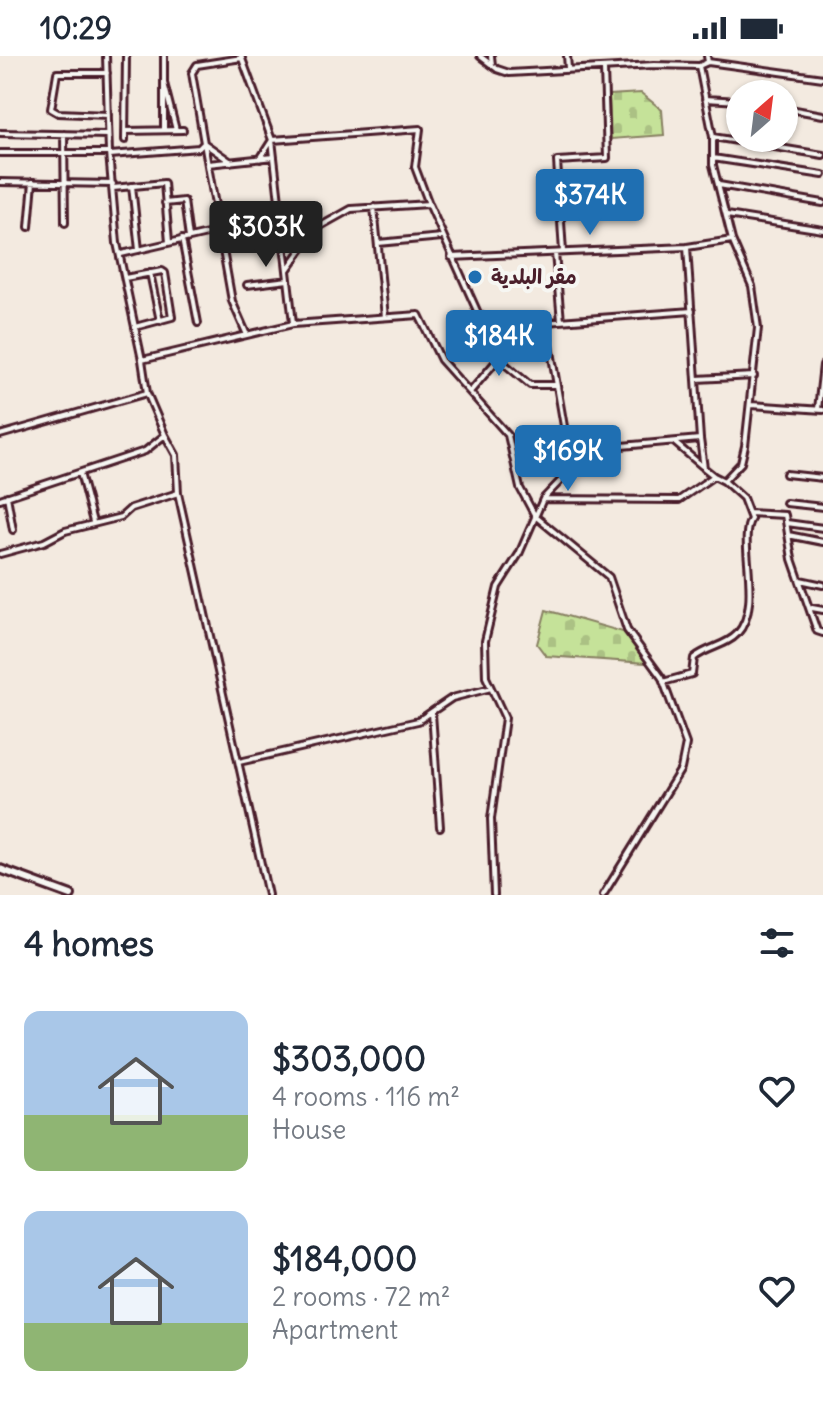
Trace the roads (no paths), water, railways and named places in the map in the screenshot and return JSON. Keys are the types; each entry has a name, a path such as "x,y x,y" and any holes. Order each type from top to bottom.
{"street":[{"path":"106,56 108,135 120,254 147,393 176,455 178,493 268,895"},
{"path":"125,140 126,56"},
{"path":"164,56 164,130"},
{"path":"480,56 509,73 568,68 699,66 708,59 823,78"},
{"path":"491,56 492,65"},
{"path":"567,56 568,68"},
{"path":"642,56 643,66"},
{"path":"654,65 656,56"},
{"path":"247,335 232,301 192,73 197,65 241,57 272,140 293,324"},
{"path":"699,66 713,137 718,185 732,240 752,286 757,311 751,405 741,463 724,481"},
{"path":"563,253 557,161 607,158 604,69"},
{"path":"107,73 57,73 51,109 58,113 108,115"},
{"path":"163,82 176,130"},
{"path":"705,99 726,100"},
{"path":"798,111 823,115"},
{"path":"272,140 416,127 421,133 415,167 451,257 478,313 489,323 498,325 692,311"},
{"path":"125,131 183,130"},
{"path":"0,133 108,135"},
{"path":"64,134 62,183 65,223"},
{"path":"713,137 823,155"},
{"path":"260,159 272,140"},
{"path":"0,153 110,154 199,148 204,143"},
{"path":"204,143 231,162"},
{"path":"208,164 274,157"},
{"path":"713,158 823,175"},
{"path":"0,182 113,186 164,183 169,242"},
{"path":"29,227 33,182"},
{"path":"718,185 823,203"},
{"path":"132,186 139,250"},
{"path":"165,203 184,201 198,323"},
{"path":"287,270 317,228 351,209 429,204"},
{"path":"374,207 385,318"},
{"path":"726,215 823,230"},
{"path":"120,254 220,231"},
{"path":"378,243 442,237"},
{"path":"451,257 687,247 732,240"},
{"path":"687,247 704,468"},
{"path":"555,253 561,321"},
{"path":"150,273 160,322"},
{"path":"125,278 165,273 172,317 135,327"},
{"path":"247,285 288,280"},
{"path":"142,360 293,324 419,315 441,360 508,435 520,488 535,516 609,577 627,630 663,682 686,744 681,769 603,895"},
{"path":"494,895 491,819 505,718 491,688 483,660 495,598 543,499 567,474 569,462 546,322"},
{"path":"498,325 492,353 530,385 557,385"},
{"path":"470,392 498,359"},
{"path":"751,405 821,410 823,365"},
{"path":"696,380 754,376"},
{"path":"0,435 147,393"},
{"path":"0,499 145,451 165,435"},
{"path":"566,438 588,449"},
{"path":"569,462 588,449 700,439"},
{"path":"663,682 692,674 694,658 703,650 728,640 741,627 750,583 749,534 745,527 751,519 743,498 675,442"},
{"path":"80,473 93,522"},
{"path":"786,474 823,478"},
{"path":"543,499 679,500 714,476"},
{"path":"0,554 44,542 93,522 121,517 131,508 178,493"},
{"path":"7,496 13,530"},
{"path":"820,633 800,580 785,515 788,503 823,507"},
{"path":"749,513 785,515"},
{"path":"787,523 823,528"},
{"path":"788,535 823,542"},
{"path":"800,580 823,585"},
{"path":"812,608 823,610"},
{"path":"238,762 418,721 452,698 491,688"},
{"path":"432,713 440,827"},
{"path":"0,869 71,895"}],"place":[{"name":"مقر البلدية","path":"475,277"}]}
